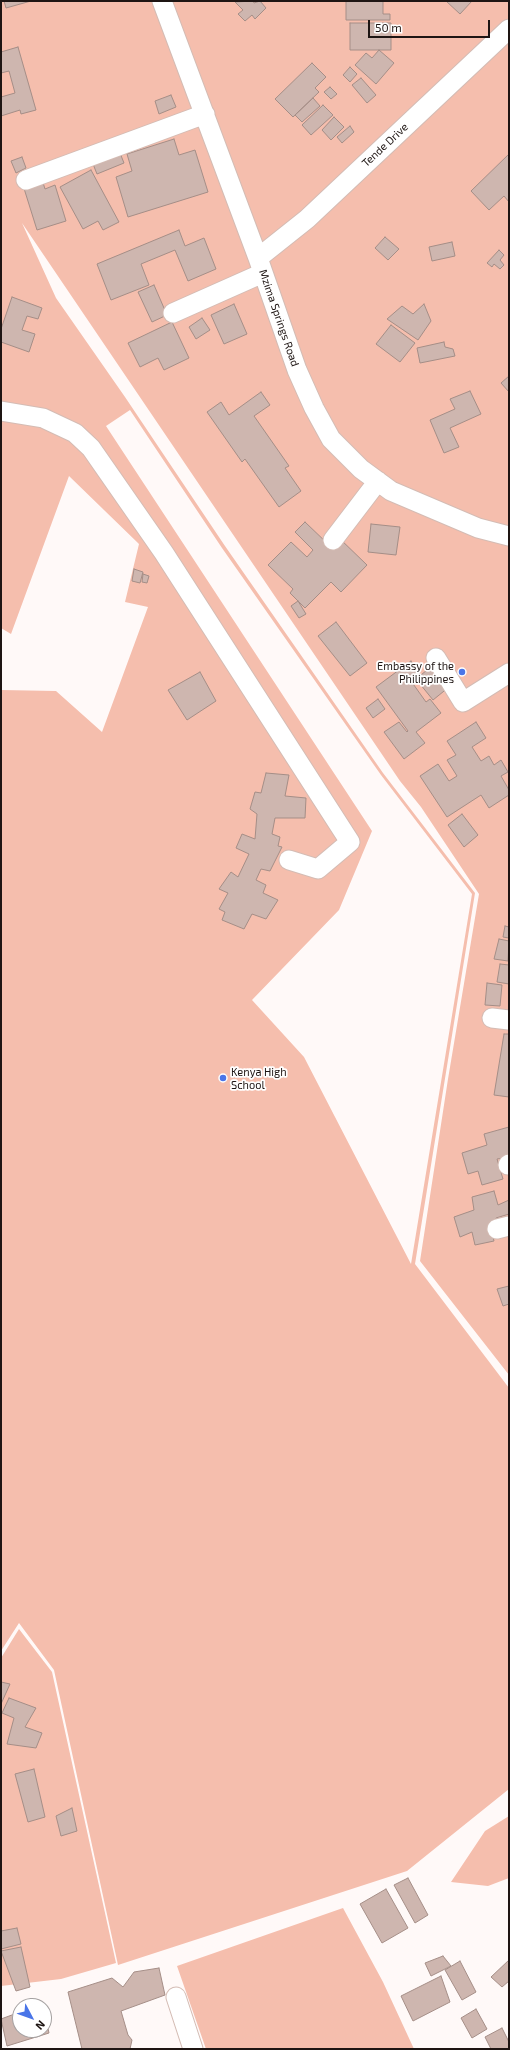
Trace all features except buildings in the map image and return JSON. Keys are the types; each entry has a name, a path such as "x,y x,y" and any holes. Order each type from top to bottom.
{"street":[{"name":"Mzima Springs Road","path":"162,1 205,114 297,370 317,415 331,439 361,470 391,490 465,523 509,536"},
{"name":"Tende Drive","path":"173,313 260,265 509,29"},
{"path":"26,180 205,114"},
{"path":"1,411 43,418 75,433 91,448 164,553 350,842 318,869 289,860"},
{"path":"333,540 378,481"},
{"path":"436,658 463,702 509,673"},
{"path":"176,1997 193,2049"}],"shaded area":[{"name":"Kenya High School","path":"1,1 509,1 509,1375 420,1261 448,1079 479,894 421,807 400,781 22,223 56,298 125,397 225,546 383,773 475,893 415,1264 509,1388 509,1789 407,1871 118,1965 54,1670 19,1623 1,1651 1,690 56,691 102,732 148,607 125,602 139,544 69,476 11,634 1,628","holes":["130,410 222,548 381,775 472,894 411,1264 304,1057 252,1000 339,910 372,831 106,426"]},
{"path":"19,1629 52,1672 116,1963 61,1979 1,1986 1,1658"},
{"path":"509,1816 509,1878 488,1886 451,1882 485,1831"},
{"path":"343,1908 383,1982 414,2049 206,2049 177,1966"}],"place":[{"name":"Embassy of the Philippines","path":"462,672"},
{"name":"Kenya High School","path":"223,1078"}]}
